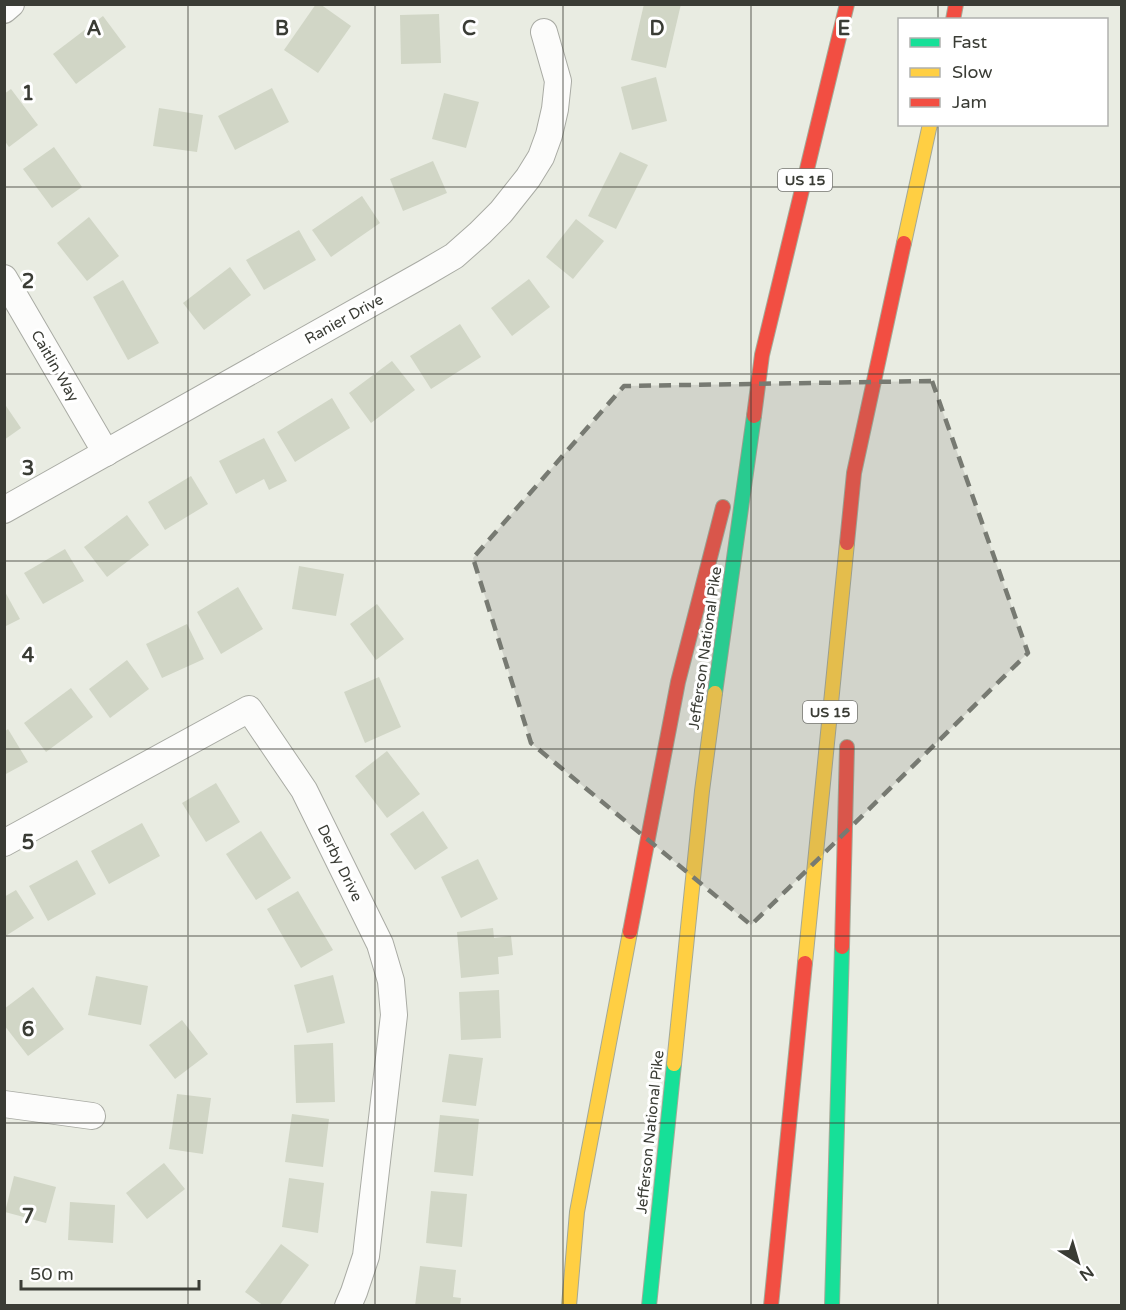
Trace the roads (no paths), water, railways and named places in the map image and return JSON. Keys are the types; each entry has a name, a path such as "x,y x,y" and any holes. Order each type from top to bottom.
{"highway":[{"name":"Jefferson National Pike","path":"649,1305 702,791 762,355 847,4"},
{"name":"US 15","path":"771,1305 854,473 930,126"},
{"path":"733,467 762,355"},
{"path":"849,651 854,473"},
{"path":"569,1305 578,1212 678,682 727,490"},
{"path":"832,1305 847,734"}],"street":[{"path":"4,10 11,4"},
{"name":"Ranier Drive","path":"4,510 425,273 454,256 480,233 501,212 528,178 541,157 549,135 558,81 544,32"},
{"name":"Caitlin Way","path":"4,278 106,453"},
{"name":"Derby Drive","path":"4,843 249,709 304,790 380,944 391,981 394,1015 366,1256 348,1305"},
{"path":"4,1104 92,1116"}]}
